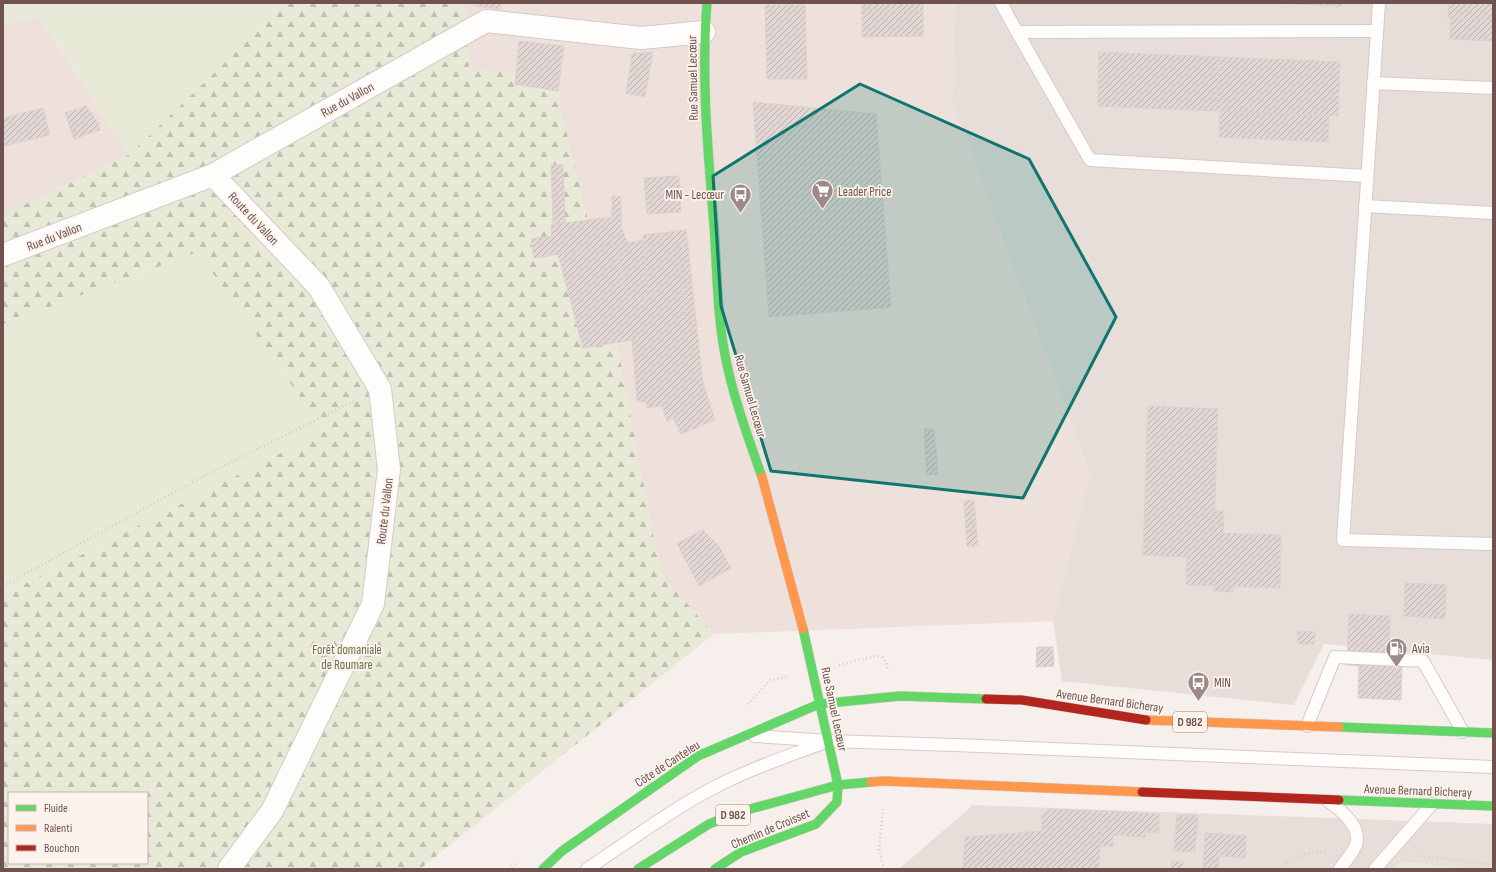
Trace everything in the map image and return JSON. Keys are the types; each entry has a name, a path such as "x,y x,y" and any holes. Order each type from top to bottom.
{"main road":[{"name":"Rue Samuel Lecœur","path":"707,3 704,32 703,89 718,302 726,356 743,420 768,497 813,672 838,785"},
{"name":"Avenue Bernard Bicheray","path":"819,704 888,696 1022,700 1149,720 1493,733"},
{"name":"Côte de Canteleu","path":"543,869 562,851 698,756 819,704"},
{"name":"Avenue Bernard Bicheray","path":"838,785 895,782 1493,806"},
{"name":"D 982","path":"638,869 710,824 760,806 838,785"},
{"name":"Chemin de Croisset","path":"715,869 741,852 816,824 838,802 838,785"}],"street":[{"name":"Rue du Vallon","path":"3,255 213,175 486,21 642,38 704,32"},
{"name":"Route du Vallon","path":"213,175 319,287 380,389 389,469 373,604 272,811 229,869"}],"lane":[{"path":"1001,3 1090,160 1367,176"},
{"path":"1379,3 1343,540 1493,544"},
{"path":"1017,32 1377,32"},
{"path":"1373,83 1493,88"},
{"path":"1365,206 1493,213"},
{"path":"1307,726 1335,656 1423,661 1463,732"},
{"path":"746,735 829,741 955,744 1493,767"},
{"path":"587,869 671,813 725,782 766,764 829,741"},
{"path":"1326,800 1342,811 1355,829 1356,843 1340,869"},
{"path":"1375,869 1432,804"}],"path":[{"path":"3,586 215,470 380,389"},
{"path":"813,672 875,656 882,658 886,662 889,675 888,696"},
{"path":"883,807 879,850 884,869"},
{"path":"1281,869 1285,864 1299,855 1326,851"},
{"path":"1408,855 1493,864"}],"highlighted area":[{"path":"860,84 1029,159 1116,317 1023,498 771,471 721,306 713,176"}],"shaded area":[{"path":"464,3 955,3 952,102 1090,474 1053,621 714,634 663,577 653,534 469,68"},
{"path":"955,3 1493,3 1493,660 1324,644 1294,705 1062,681 1053,621 1090,474 952,102"},
{"path":"38,16 129,155 3,215 3,24"},
{"path":"973,805 1493,824 1493,869 899,869"}],"green space":[{"path":"3,3 287,3 129,155 38,16 3,24"},
{"name":"Forêt domaniale de Roumare","path":"287,3 464,3 469,68 553,78 612,317 653,534 663,577 714,634 420,869 3,869 3,595 324,431 198,252 3,324 3,215 129,155"},
{"path":"198,252 324,431 3,595 3,324"},
{"path":"1402,861 1470,869 1393,869"}],"building":[{"path":"476,3 501,3 500,9 475,6"},
{"path":"862,3 893,4 862,4"},
{"path":"923,3 923,11 862,9 862,4"},
{"path":"1265,3 1341,3 1341,6"},
{"path":"1449,3 1493,3 1493,20 1448,18"},
{"path":"765,5 805,5 807,79 767,79"},
{"path":"862,9 923,11 923,36 862,37"},
{"path":"1451,18 1493,20 1493,41 1450,39"},
{"path":"519,41 564,46 558,91 515,84"},
{"path":"653,52 645,97 626,93 632,54"},
{"path":"1099,52 1219,57 1217,111 1098,106"},
{"path":"1219,57 1340,62 1338,116 1217,111"},
{"name":"Leader Price","path":"753,102 876,114 891,307 769,317"},
{"path":"86,106 98,122 100,130 74,139 65,113"},
{"path":"43,108 50,135 3,146 3,118"},
{"path":"1220,111 1329,116 1328,142 1219,137"},
{"path":"551,165 563,165 564,192 552,191"},
{"path":"679,176 681,212 647,214 644,178"},
{"path":"552,191 564,192 565,223 553,225"},
{"path":"612,196 621,197 621,227 628,243 534,258 531,239 552,236 551,225 612,217"},
{"path":"686,230 688,246 678,248 686,322 696,321 703,383 715,420 681,434 673,418 667,421 662,406 647,408 646,402 637,401 632,340 583,348 558,254 616,245 628,300 648,296 643,235"},
{"path":"643,240 648,296 628,300 616,245"},
{"path":"688,246 696,321 686,322 678,248"},
{"path":"1148,406 1218,409 1214,533 1281,535 1280,588 1186,585 1187,557 1143,555"},
{"path":"924,429 934,429 938,474 927,475"},
{"path":"974,500 978,546 967,546 964,501"},
{"path":"1215,511 1224,511 1223,534 1214,533"},
{"path":"703,530 718,545 731,568 699,586 677,544"},
{"path":"1405,583 1446,585 1445,619 1404,616"},
{"path":"1214,585 1233,586 1233,592 1214,591"},
{"path":"1349,614 1390,616 1388,666 1402,667 1401,700 1358,698 1359,666 1347,665"},
{"path":"1298,631 1315,632 1314,644 1298,644"},
{"path":"1037,647 1053,647 1054,666 1036,667"},
{"path":"1049,809 1102,811 1099,869 963,869 965,837 1042,831 1042,815"},
{"path":"1102,811 1159,814 1159,833 1146,832 1145,837 1113,835 1113,846 1100,846"},
{"path":"1177,815 1198,815 1195,852 1174,851"},
{"path":"1205,833 1246,836 1245,858 1219,856 1218,869 1203,868"},
{"path":"1172,861 1183,862 1182,869 1171,869"}],"traffic: fast":[{"path":"707,3 705,31 706,115 720,323 732,386 762,477"},
{"path":"715,869 741,852 816,824 837,802 838,785 803,629"},
{"path":"543,869 562,851 698,756 819,704 900,696 986,699"},
{"path":"1339,727 1493,733"},
{"path":"638,869 709,824 743,811 838,785 871,782"},
{"path":"1339,800 1493,806"}],"traffic: slow":[{"path":"762,477 803,629"},
{"path":"1146,720 1339,727"},
{"path":"871,782 884,781 1142,792"}],"traffic: jam":[{"path":"986,699 1022,700 1146,720"},
{"path":"1142,792 1339,800"}],"place":[{"name":"Leader Price","path":"822,210"},
{"name":"MIN - Lecœur","path":"740,214"},
{"name":"Avia","path":"1397,668"},
{"name":"MIN","path":"1199,702"}]}
